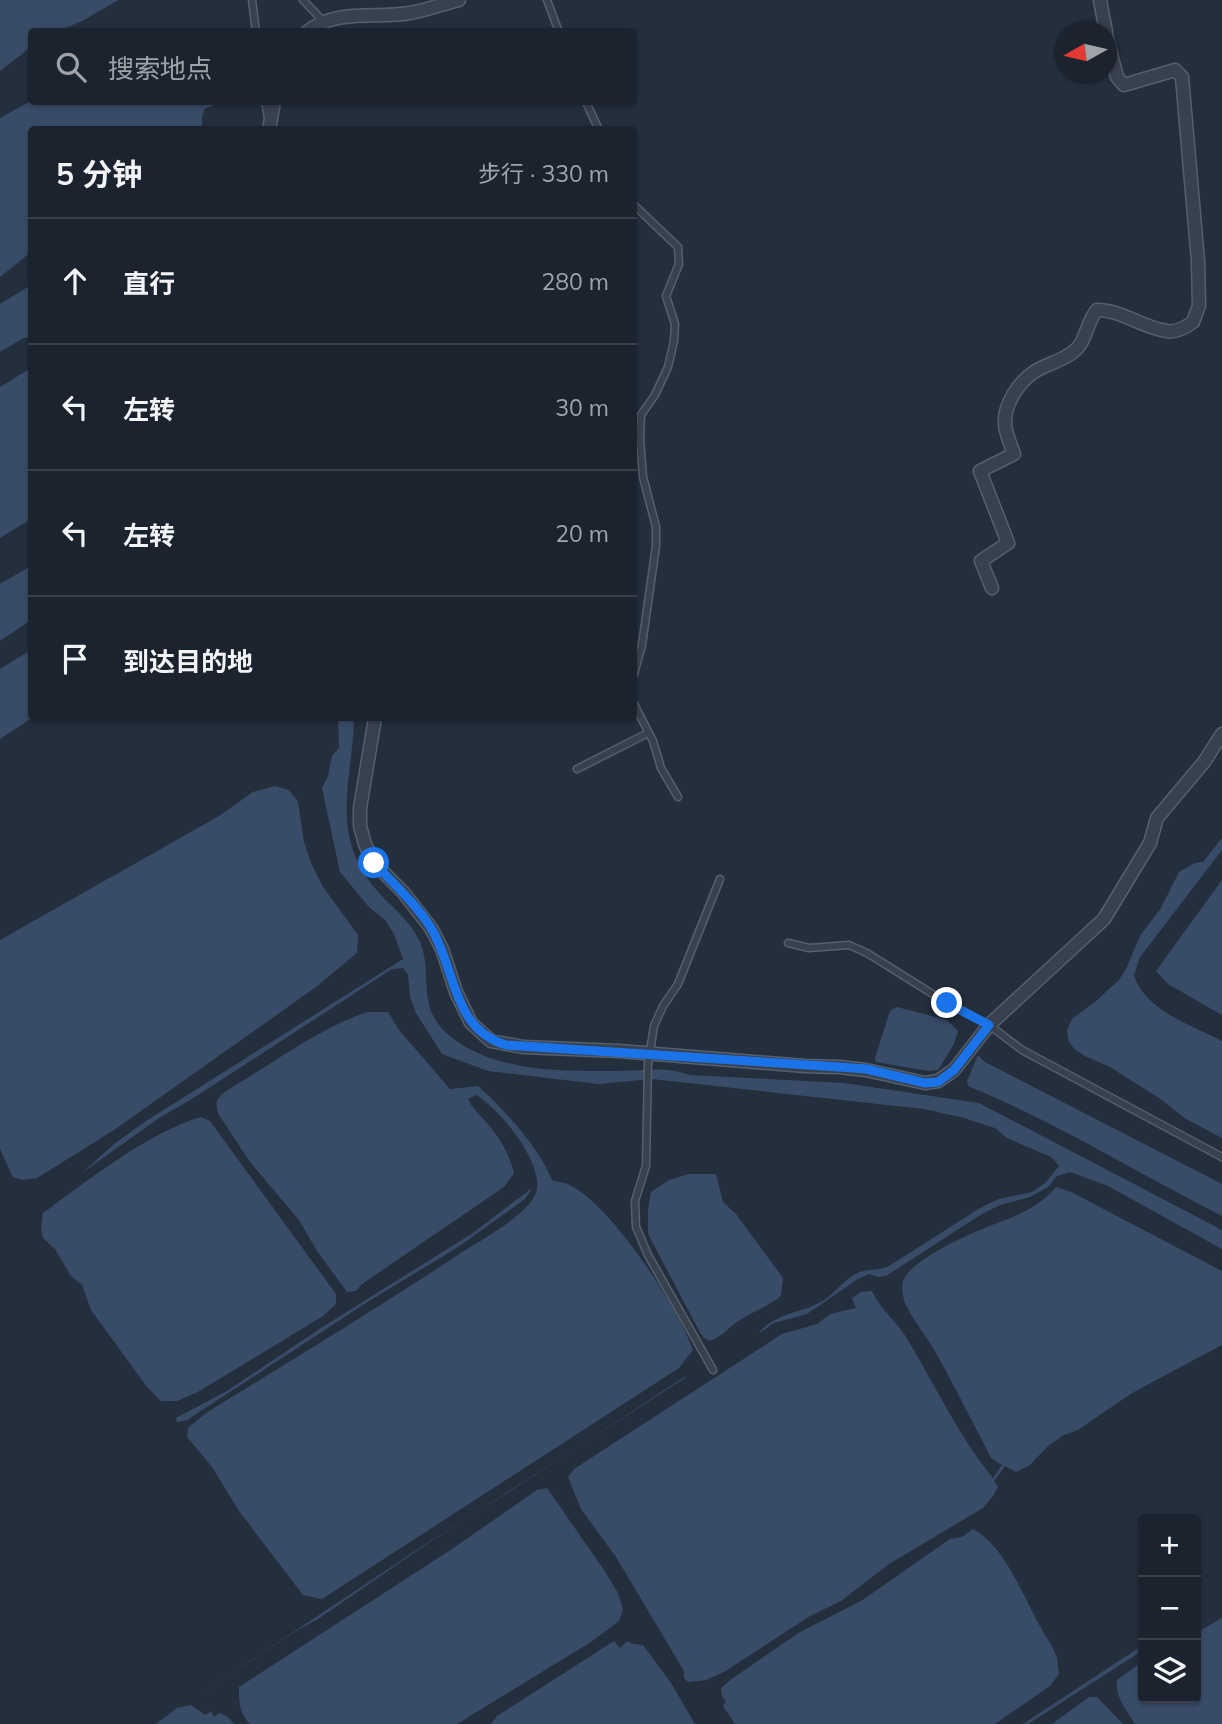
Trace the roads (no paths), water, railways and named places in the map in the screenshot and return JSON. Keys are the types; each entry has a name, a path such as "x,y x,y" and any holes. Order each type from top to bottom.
{"street":[{"path":"313,28 323,21 352,15 410,13 459,0"},
{"path":"1100,0 1104,21"},
{"path":"992,588 981,561 1008,543 980,471 1014,454 1005,425 1014,392 1032,373 1074,352 1085,337 1092,316 1097,310 1110,310 1168,332 1193,322 1199,306 1198,261 1182,77 1175,70 1124,85 1117,77"},
{"path":"269,126 273,105"},
{"path":"374,721 360,808 360,826 365,844 374,863 403,891 431,928 471,1023 491,1041 506,1045 649,1059 866,1069 925,1083 938,1082 954,1070 989,1025 1104,919 1150,843 1157,818 1204,762 1222,734"}],"lane":[{"path":"252,0 256,28"},
{"path":"303,0 323,21"},
{"path":"547,0 558,28"},
{"path":"265,105 269,126"},
{"path":"587,105 597,126"},
{"path":"637,208 678,247 679,264 666,296 675,324 668,367 655,395 641,415 643,477 656,527 656,546 637,663"},
{"path":"637,710 661,768 678,797"},
{"path":"577,769 648,733"},
{"path":"713,1370 648,1255 636,1227 635,1201 646,1166 649,1059 654,1026 663,1006 678,984 720,880"},
{"path":"788,943 809,948 849,945 867,953 947,1003 989,1025 1022,1050 1222,1157"}],"water":[{"path":"0,0 118,0 65,28 28,28 28,49 0,71"},
{"path":"28,103 28,105 214,105 205,109 202,126 28,126 28,254 0,277 0,118"},
{"path":"28,287 28,337 0,352 0,304"},
{"path":"28,370 28,521 0,538 0,387"},
{"path":"28,568 28,622 0,641 0,584"},
{"path":"28,652 28,721 0,739 0,669"},
{"path":"338,721 354,721 347,802 350,842 370,882 415,933 424,956 432,1014 451,1037 464,1046 493,1059 544,1069 660,1070 690,1075 844,1083 979,1103 1222,1230 1222,1249 1108,1186 1070,1172 1057,1176 1048,1187 1030,1197 1000,1205 982,1214 886,1276 869,1274 807,1314 774,1323 758,1334 772,1321 816,1305 853,1275 889,1266 980,1208 999,1199 1032,1192 1045,1183 1059,1166 1051,1157 1007,1138 995,1128 924,1109 652,1079 598,1084 488,1071 442,1054 416,1013 410,997 408,975 403,968 392,969 159,1118 82,1173 114,1144 146,1121 403,959 394,934 385,920 369,907 340,872 322,788 328,776 332,756 339,748"},
{"path":"275,786 289,790 298,802 304,842 311,863 323,887 358,935 357,953 316,987 114,1130 37,1178 22,1180 13,1177 0,1149 0,940 219,816 253,792"},
{"path":"1222,838 1222,850 1140,957 1134,975 1140,988 1159,1007 1184,1023 1222,1041 1222,1138 1186,1119 1110,1067 1074,1049 1068,1040 1067,1030 1072,1019 1119,980 1140,936 1161,908 1179,872 1195,863 1203,862"},
{"path":"1222,880 1222,1015 1168,984 1156,971"},
{"path":"897,1007 947,1020 958,1031 954,1044 938,1070 929,1071 876,1062 890,1011"},
{"path":"367,1012 388,1012 399,1030 450,1089 478,1086 520,1130 539,1155 552,1180 568,1184 603,1212 658,1283 693,1350 679,1368 322,1599 303,1595 239,1511 212,1467 187,1437 188,1428 206,1413 503,1226 530,1203 537,1183 528,1155 509,1125 476,1095 468,1099 500,1140 514,1173 504,1187 362,1284 356,1291 347,1292 317,1251 299,1220 250,1162 219,1115 216,1105 218,1099 228,1090 292,1050 336,1025"},
{"path":"978,1055 985,1062 1222,1184 1222,1216 1065,1132 968,1086 967,1081"},
{"path":"201,1117 210,1121 336,1294 336,1304 323,1316 198,1392 177,1401 161,1401 147,1387 91,1310 82,1285 71,1276 55,1249 43,1238 43,1213 139,1146 181,1124"},
{"path":"689,1174 716,1174 723,1202 736,1214 783,1278 781,1296 709,1341 702,1336 648,1234 651,1192 669,1180"},
{"path":"1056,1187 1071,1192 1222,1271 1222,1345 1132,1393 1078,1430 1064,1435 1048,1446 1030,1465 1016,1472 1005,1466 994,1481 998,1486 993,1496 983,1508 889,1564 841,1601 810,1616 724,1672 706,1680 688,1682 616,1557 581,1509 568,1477 574,1469 782,1334 817,1324 830,1314 856,1308 852,1298 861,1292 872,1291 904,1334 957,1426 993,1478 1002,1465 991,1458 936,1353 910,1313 903,1298 903,1281 914,1267 933,1253 1028,1210"},
{"path":"532,1188 525,1199 455,1249 369,1301 187,1420 177,1422 176,1418 227,1391 321,1328 473,1233"},
{"path":"686,1376 685,1378 571,1451"},
{"path":"571,1451 515,1488 475,1513"},
{"path":"547,1488 618,1593 623,1610 619,1621 591,1642 457,1724 250,1724 246,1720 240,1707 239,1687 452,1549 537,1490"},
{"path":"475,1513 318,1619 200,1694 432,1540"},
{"path":"973,1529 986,1538 1008,1565 1051,1644 1057,1658 1059,1674 1050,1686 995,1724 735,1724 723,1706 726,1702 721,1688 733,1678 800,1632 861,1601 950,1539 962,1537"},
{"path":"1222,1618 1222,1724 1135,1724 1119,1697 1117,1680 1138,1665 1138,1703 1201,1703 1201,1630"},
{"path":"614,1641 620,1648 627,1641 643,1645 671,1683 695,1724 491,1724 497,1716"},
{"path":"1138,1648 1138,1653 1134,1656 1028,1724 1023,1724"},
{"path":"1089,1697 1097,1697 1123,1724 1052,1724"},
{"path":"191,1705 205,1715 211,1711 214,1717 220,1713 234,1724 156,1724 177,1708"}]}
